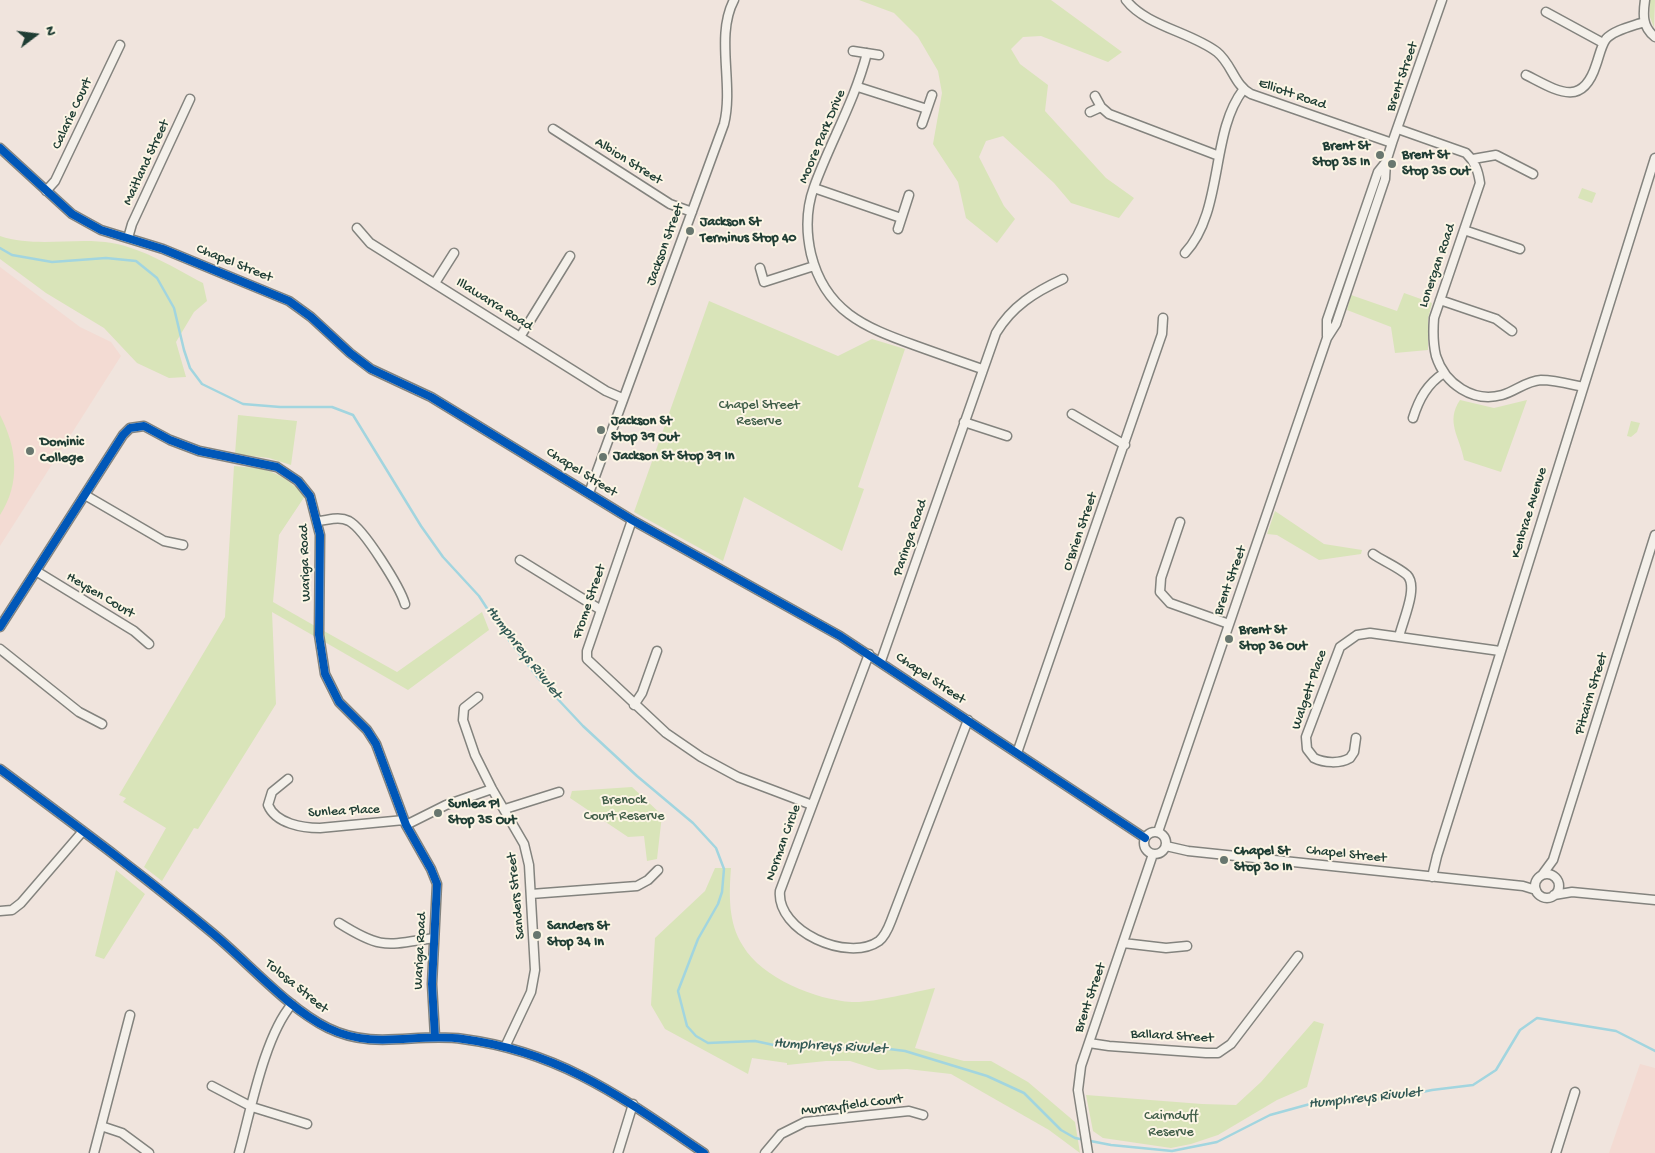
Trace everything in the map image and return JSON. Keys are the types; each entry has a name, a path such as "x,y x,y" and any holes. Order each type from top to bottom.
{"street":[{"name":"Jackson Street","path":"589,493 622,398 692,212 726,112 728,87 725,39 728,19 734,0"},
{"name":"Elliott Road","path":"1126,0 1141,13 1219,53 1243,90 1392,143"},
{"name":"Brent Street","path":"1158,832 1327,338 1336,324 1385,180 1386,162 1392,143 1442,0"},
{"path":"1645,0 1644,22 1655,37"},
{"path":"1546,12 1604,43"},
{"path":"1526,75 1561,92 1571,93 1581,90 1593,76 1604,43 1613,34 1644,22"},
{"name":"Calarie Court","path":"46,192 55,181 120,45"},
{"path":"853,51 879,55"},
{"name":"Moore Park Drive","path":"867,54 858,86 814,188 807,221 814,266 833,298 842,309 862,325 982,369"},
{"path":"858,86 927,109"},
{"path":"1185,253 1196,240 1202,227 1211,198 1219,156 1236,101 1243,90"},
{"path":"922,124 932,95"},
{"path":"1095,96 1101,107 1109,114 1130,124 1219,156"},
{"name":"Maitland Street","path":"128,238 132,224 190,100"},
{"path":"1090,112 1101,107"},
{"name":"Albion Street","path":"553,129 670,204 692,212"},
{"path":"1398,129 1466,153 1473,159 1496,155 1533,174"},
{"name":"Chapel Street","path":"0,148 63,208 84,221 128,238 164,249 289,302 311,317 350,353 371,369 431,397 632,520 869,654 1145,838"},
{"name":"Kenbrae Avenue","path":"1432,877 1500,651 1655,158"},
{"name":"Lonergan Road","path":"1473,159 1480,182 1434,318 1433,337 1436,356 1444,373 1462,390 1474,395 1502,395 1527,382 1541,380 1583,387"},
{"path":"814,188 901,218"},
{"path":"898,229 909,195"},
{"name":"Illawarra Road","path":"357,228 370,243 622,398"},
{"path":"1464,230 1520,249"},
{"path":"435,283 454,252"},
{"path":"520,337 570,256"},
{"path":"760,268 765,286 814,266"},
{"name":"Paringa Road","path":"880,661 996,333 1009,314 1032,294 1063,278"},
{"path":"1440,300 1496,319 1512,331"},
{"name":"O'Brien Street","path":"1017,753 1125,445 1162,334 1163,318"},
{"path":"1413,418 1422,396 1432,381 1444,373"},
{"path":"1072,414 1125,445"},
{"path":"964,422 1007,436"},
{"name":"Wariga Road","path":"0,628 126,431 135,426 144,426 182,446 205,453 272,465 284,470 298,481 310,496 318,522 321,548 319,635 325,674 339,702 367,730 376,744 405,822 431,869 437,884 432,998 435,1037"},
{"path":"85,495 164,541 183,545"},
{"path":"318,522 340,519 356,527 398,585 406,604"},
{"name":"Frome Street","path":"632,520 587,651 587,659 666,733 707,760 738,777 812,805"},
{"path":"1180,522 1160,583 1160,592 1170,603 1229,624"},
{"name":"Pitcairn Street","path":"1539,877 1553,860 1655,535"},
{"path":"1373,554 1406,574 1412,583 1411,595 1399,637"},
{"path":"520,560 601,610"},
{"name":"Heysen Court","path":"36,571 134,631 149,644"},
{"name":"Walgett Place","path":"1356,738 1352,755 1342,762 1318,760 1308,749 1306,737 1336,652 1345,642 1364,633 1500,651"},
{"path":"0,649 78,712 102,724"},
{"path":"634,704 642,693 657,651"},
{"name":"Norman Circle","path":"869,654 782,884 779,897 782,910 798,928 820,941 842,946 870,945 884,936 888,930 968,720"},
{"name":"Sanders Street","path":"478,697 464,708 463,720 475,755 527,854 531,894 535,950 534,983 505,1047"},
{"name":"Tolosa Street","path":"0,769 189,913 292,1004 316,1022 350,1036 383,1041 435,1037 464,1039 505,1047 569,1069 633,1104 704,1153"},
{"name":"Sunlea Place","path":"288,779 272,792 268,805 274,814 289,823 309,828 405,822 492,789"},
{"path":"505,809 559,792"},
{"path":"0,911 12,910 21,903 83,831"},
{"path":"1152,832 1158,832 1166,839 1166,846 1162,852 1153,854 1146,849 1145,838 1152,832"},
{"name":"Chapel Street","path":"1166,846 1188,851 1523,886 1536,890"},
{"name":"Brent Street","path":"1088,1152 1083,1126 1079,1078 1153,854"},
{"name":"Pitcairn Street","path":"1553,860 1557,880"},
{"path":"531,894 637,886 648,880 658,870"},
{"path":"1572,892 1549,874 1539,877 1536,890 1544,897 1572,892 1655,900"},
{"name":"Chapel Street","path":"1523,886 1539,877"},
{"path":"1554,895 1558,888 1557,880"},
{"path":"338,923 363,938 380,944 434,938"},
{"path":"1123,943 1166,948 1187,946"},
{"name":"Ballard Street","path":"1089,1043 1206,1053 1223,1051 1231,1044 1298,956"},
{"path":"239,1153 265,1061 282,1018 292,1004"},
{"path":"94,1153 130,1016"},
{"path":"212,1086 252,1107 308,1124"},
{"path":"1556,1153 1575,1092"},
{"path":"618,1153 633,1104"},
{"name":"Murrayfield Court","path":"765,1153 781,1134 805,1122 909,1111 923,1115"},
{"path":"101,1126 122,1133 149,1153"}],"shaded area":[{"name":"Dominic College","path":"0,267 80,327 111,342 121,356 0,546"},
{"path":"1640,1064 1655,1068 1655,1153 1609,1153"}],"green space":[{"path":"859,0 1051,0 1122,52 1108,62 1041,36 1023,37 1011,49 1020,64 1048,85 1045,111 1106,178 1134,198 1119,218 1071,203 1054,183 1003,136 986,141 979,157 1004,206 1015,219 997,243 966,218 958,182 933,144 942,93 938,71 918,37 894,13"},
{"path":"1650,0 1655,0 1654,28 1650,17"},
{"path":"1582,188 1596,193 1592,203 1578,198"},
{"path":"0,236 14,240 42,242 98,241 112,243 148,254 203,283 207,301 194,312 176,342 186,377 169,378 137,363 104,328 46,293 0,259"},
{"path":"1404,293 1432,303 1428,319 1428,350 1395,353 1391,327 1347,310 1351,295 1397,311"},
{"name":"Chapel Street Reserve","path":"709,301 838,356 872,339 905,349 858,487 864,489 842,551 744,497 723,561 634,512"},
{"path":"1460,400 1494,408 1527,400 1501,472 1464,460 1454,423 1454,415"},
{"path":"0,415 6,427 13,453 14,478 7,503 0,515"},
{"path":"238,415 297,421 291,465 269,458 235,454"},
{"path":"1631,421 1640,423 1637,432 1631,437 1627,436"},
{"path":"234,466 256,468 281,476 305,496 279,535 273,602 315,626 314,636 272,612 276,704 198,829 194,828 162,881 144,867 166,828 123,802 126,798 119,795 225,617"},
{"path":"1275,511 1324,544 1362,550 1361,554 1319,560 1277,535 1267,534"},
{"path":"482,612 489,630 408,690 323,641 324,631 397,672"},
{"name":"Brenock Court Reserve","path":"632,787 662,815 657,859 647,861 644,836 628,837 570,798 572,791"},
{"path":"715,868 731,868 730,898 735,928 743,946 763,968 776,977 807,992 822,997 852,1002 882,999 935,988 915,1048 964,1061 991,1061 1028,1082 1075,1122 1080,1153 1049,1130 951,1074 907,1069 878,1070 850,1061 826,1061 787,1065 787,1063 752,1058 748,1074 665,1029 651,1005 655,938 705,891"},
{"path":"116,870 145,894 104,959 95,956"},
{"name":"Cairnduff Reserve","path":"1314,1021 1324,1024 1307,1087 1277,1100 1218,1135 1171,1148 1103,1138 1093,1131 1086,1095 1236,1105 1261,1082"}],"waterway":[{"name":"Humphreys Rivulet","path":"0,248 12,255 52,262 106,258 136,261 157,278 174,308 190,368 202,384 243,404 280,407 332,407 353,415 421,526 443,557 479,596 501,630 538,678 583,726 637,776 693,823 716,848 724,869 722,892 718,904 698,939 678,991 687,1026 696,1036 708,1043 755,1041 783,1047 814,1043 842,1048 865,1046 905,1051 987,1076 1024,1093 1061,1130 1075,1138 1111,1145 1172,1151 1217,1142 1270,1115 1310,1104 1393,1098 1432,1090 1473,1085 1496,1070 1520,1030 1537,1018 1616,1031 1655,1051"}],"cycle path":[{"path":"0,148 72,214 101,230 163,249 289,301 311,317 350,353 371,369 431,397 632,520 840,636 1145,838"},
{"path":"0,627 123,435 130,428 144,426 170,440 199,451 277,467 298,481 310,496 320,535 319,635 325,674 339,702 367,730 376,744 406,825 431,869 437,884 432,984 435,1037"},
{"path":"0,769 184,910 224,943 297,1009 328,1028 345,1035 379,1040 446,1037 463,1039 498,1045 531,1055 591,1081 647,1114 704,1153"}],"place":[{"name":"Brent St Stop 35 In","path":"1380,155"},
{"name":"Brent St Stop 35 Out","path":"1392,164"},
{"name":"Jackson St Terminus Stop 40","path":"690,231"},
{"name":"Jackson St Stop 39 Out","path":"601,430"},
{"name":"Dominic College","path":"30,451"},
{"name":"Jackson St Stop 39 In","path":"603,457"},
{"name":"Brent St Stop 36 Out","path":"1229,639"},
{"name":"Sunlea Pl Stop 35 Out","path":"438,813"},
{"name":"Chapel St Stop 30 In","path":"1224,860"},
{"name":"Sanders St Stop 34 In","path":"537,935"}]}
